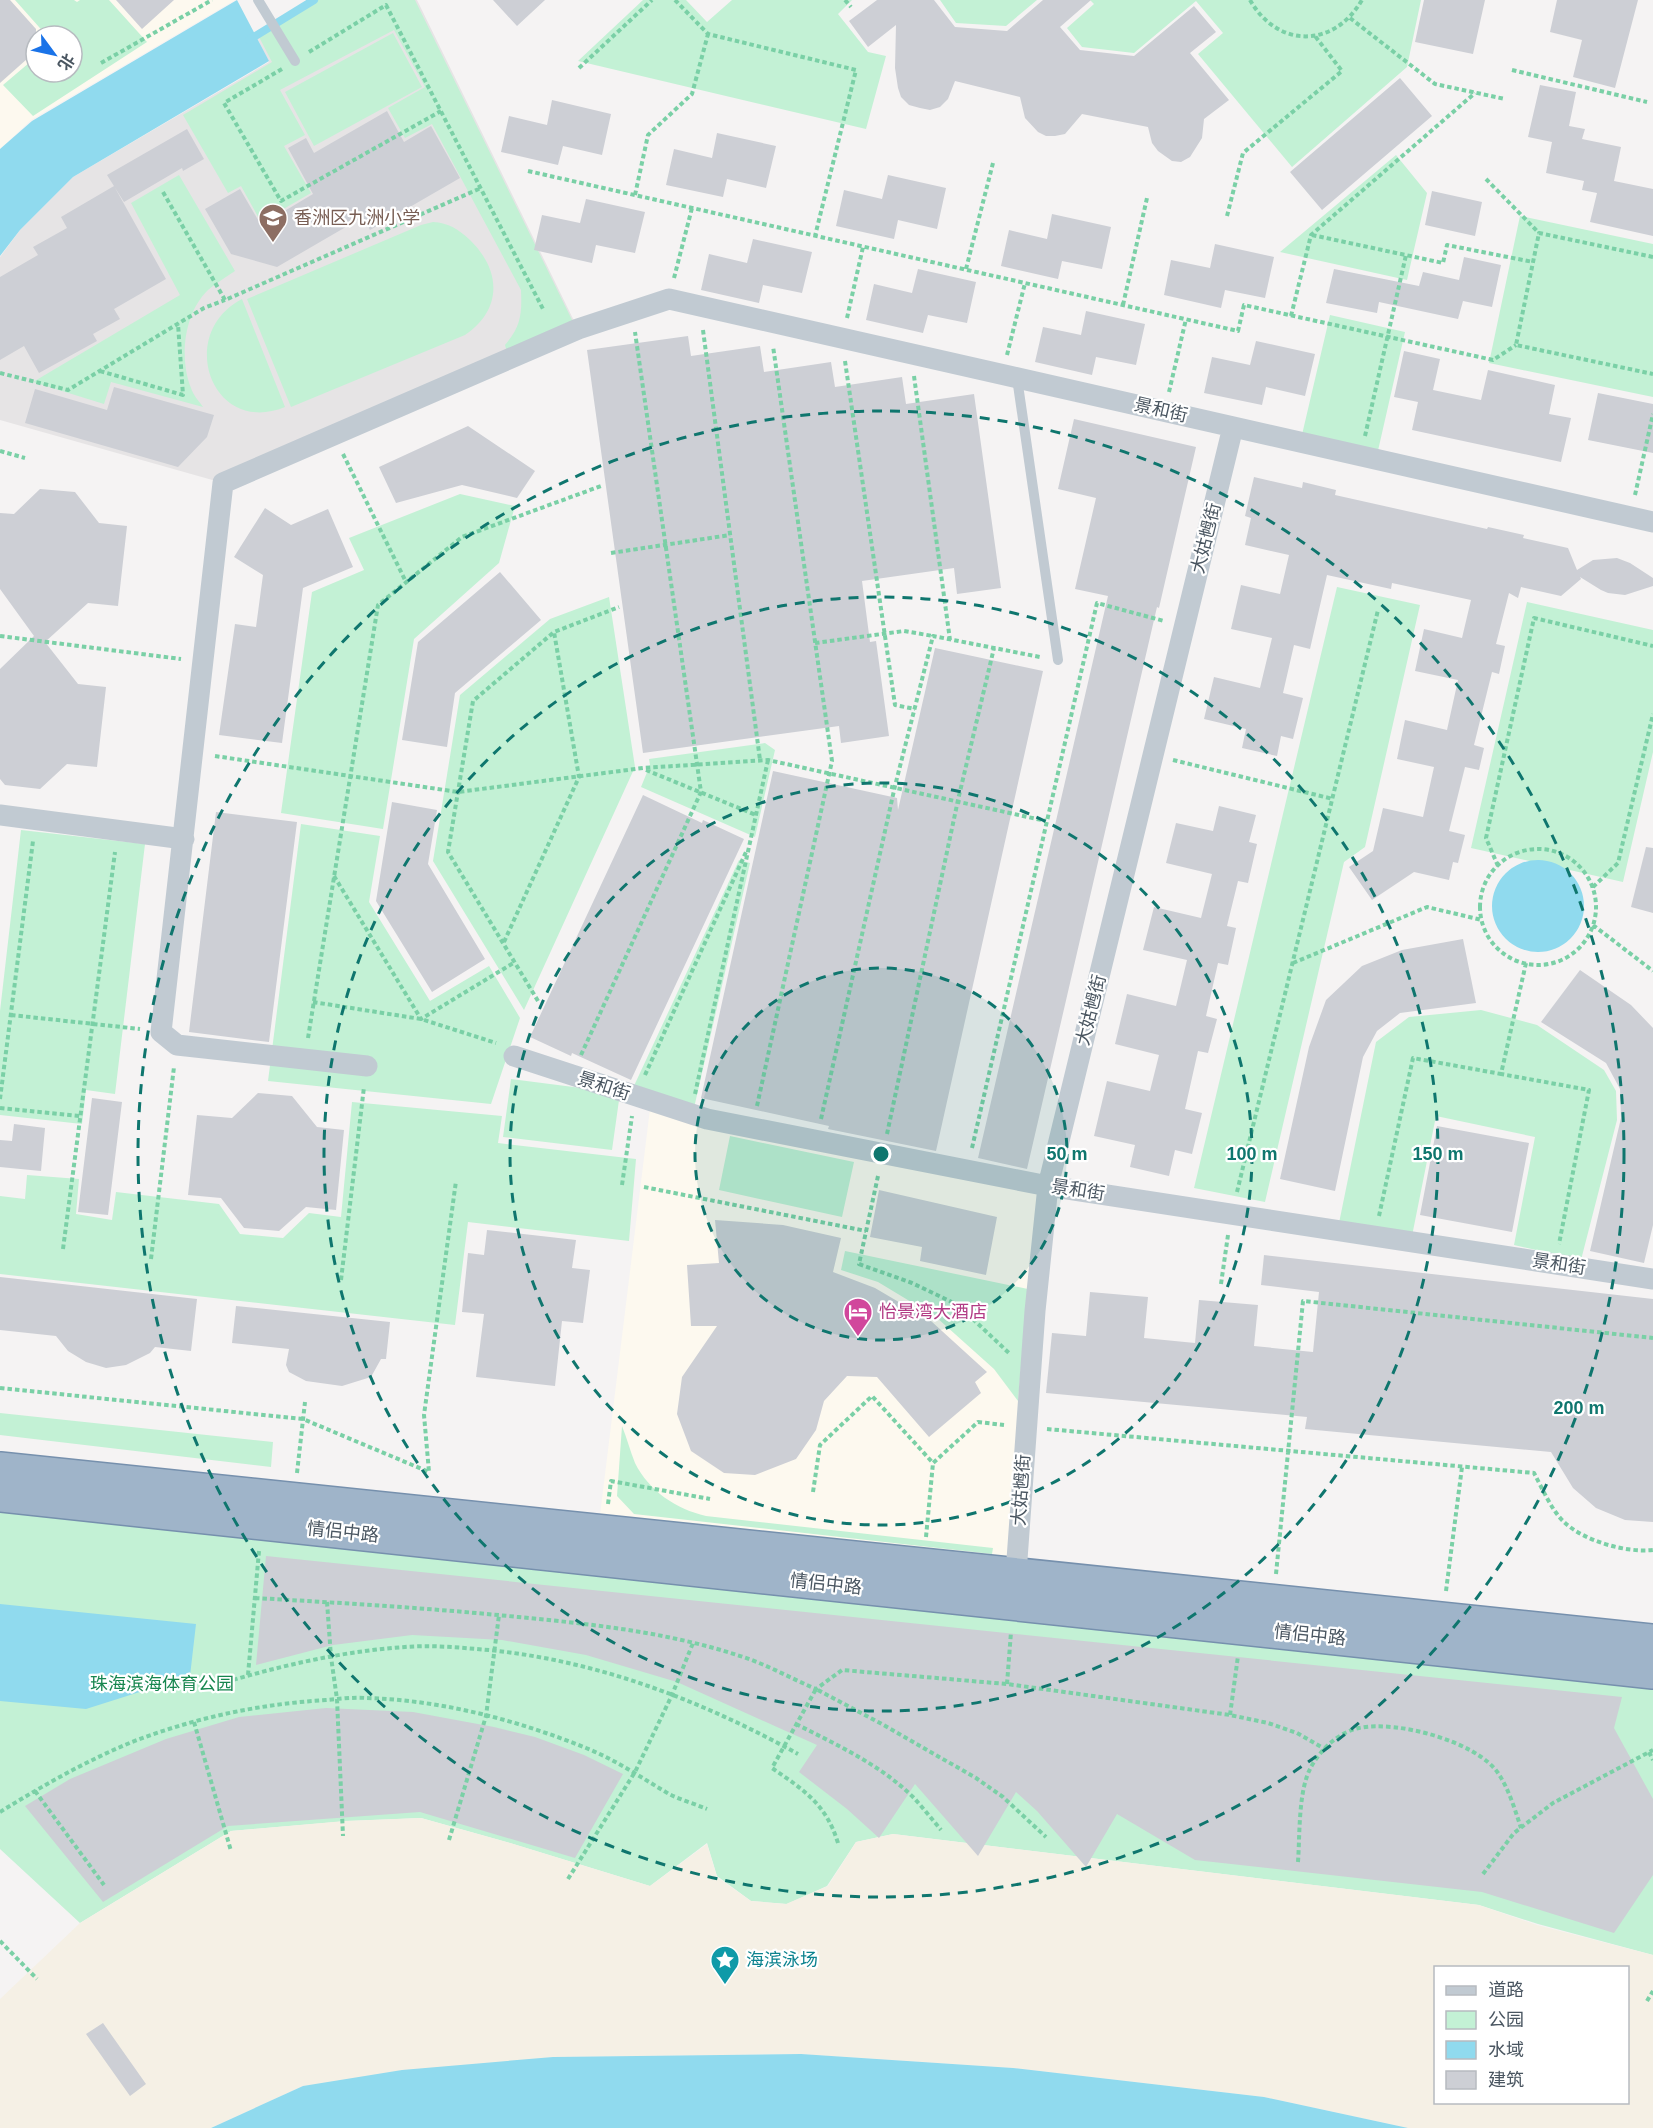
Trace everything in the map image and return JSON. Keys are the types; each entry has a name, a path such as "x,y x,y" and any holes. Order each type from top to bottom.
{"highway":[{"name":"情侣中路","path":"0,1469 924,1565 1014,1602 1274,1601 1653,1641"},
{"name":"情侣中路","path":"0,1495 1653,1672"}],"street":[{"name":"景和街","path":"669,299 1653,522"},
{"path":"367,1066 304,1060 169,1038 184,839 223,483 578,329 669,299"},
{"name":"大姑乸街","path":"1014,1602 1030,1376 1048,1186 1233,427"},
{"path":"0,815 184,839"},
{"name":"景和街","path":"514,1056 707,1119 1048,1186 1653,1278"}],"lane":[{"path":"258,0 295,61"},
{"path":"1010,376 1058,660"}],"path":[{"path":"101,63 212,0"},
{"path":"579,68 652,0"},
{"path":"675,0 708,34 856,70 815,236"},
{"path":"844,0 851,7"},
{"path":"1250,0 1261,17 1277,29 1295,36 1315,36 1334,30 1350,18 1362,0"},
{"path":"441,111 281,201 224,103 386,4 544,311"},
{"path":"1350,18 1436,84 1505,99"},
{"path":"635,195 648,135 692,94 708,34"},
{"path":"1227,216 1243,153 1342,71 1315,36"},
{"path":"1512,70 1647,102"},
{"path":"1291,316 1311,235 1474,93"},
{"path":"966,270 993,163"},
{"path":"528,171 1238,331 1244,305 1493,360 1516,345 1653,374"},
{"path":"1486,179 1539,233 1653,257"},
{"path":"0,374 68,390 204,308 481,188"},
{"path":"163,192 225,300"},
{"path":"1123,305 1147,198"},
{"path":"669,299 692,208"},
{"path":"1516,345 1539,233"},
{"path":"1311,235 1443,263 1447,245 1533,262"},
{"path":"863,246 842,338 895,705 915,709"},
{"path":"1361,456 1406,255"},
{"path":"1010,376 1025,283"},
{"path":"700,306 760,760"},
{"path":"572,1075 701,792 632,311"},
{"path":"1164,411 1186,319"},
{"path":"752,1128 832,760 769,322"},
{"path":"99,371 183,395 178,324"},
{"path":"911,354 950,640"},
{"path":"1630,517 1653,414"},
{"path":"334,435 406,582"},
{"path":"0,451 25,458"},
{"path":"304,1060 378,605 462,537 601,486"},
{"path":"611,553 730,535"},
{"path":"967,1170 1097,603 1184,627"},
{"path":"538,1001 448,852 473,701 554,632 619,607"},
{"path":"1221,1284 1232,1214 1378,610"},
{"path":"1498,866 1486,838 1534,618 1653,646"},
{"path":"815,643 904,631 1083,665"},
{"path":"503,943 579,777 554,632"},
{"path":"0,636 203,663"},
{"path":"816,1140 895,786 933,636"},
{"path":"994,648 958,800 859,1264 912,1282 958,1305 1003,1346 1030,1376"},
{"path":"1593,887 1618,863 1653,714"},
{"path":"193,753 458,792 643,768 768,760 895,786 1046,821"},
{"path":"1153,755 1333,798"},
{"path":"707,1119 693,1102 768,760"},
{"path":"643,768 756,815"},
{"path":"0,1099 35,819"},
{"path":"63,1250 118,830"},
{"path":"622,1185 635,1095 750,843"},
{"path":"1532,849 1551,850 1569,858 1584,870 1593,887 1597,906 1593,926 1585,942 1571,955 1555,963 1536,966 1518,962 1501,952 1489,938 1482,920 1481,900 1486,882 1498,866 1513,855 1532,849"},
{"path":"334,875 421,1019"},
{"path":"1293,963 1427,908 1482,920"},
{"path":"1593,926 1653,971"},
{"path":"421,1019 514,962"},
{"path":"1501,1074 1526,963"},
{"path":"313,1002 421,1019 496,1043"},
{"path":"11,1015 92,1024 169,1038 151,1259"},
{"path":"1375,1236 1413,1058 1589,1090 1555,1263"},
{"path":"341,1280 367,1066"},
{"path":"0,1108 80,1116"},
{"path":"0,1388 303,1419 429,1472 424,1415 456,1181"},
{"path":"644,1187 866,1231"},
{"path":"1274,1601 1303,1301 1653,1338"},
{"path":"813,1492 820,1445 872,1396 933,1463"},
{"path":"294,1500 305,1402"},
{"path":"924,1565 933,1463 978,1422 1534,1473 1564,1522 1591,1539 1617,1548 1653,1550"},
{"path":"1442,1619 1462,1467"},
{"path":"605,1532 611,1481 710,1499"},
{"path":"248,1676 261,1523"},
{"path":"255,1598 556,1620 665,1636 738,1655 816,1689 976,1778 1003,1797 1046,1837"},
{"path":"327,1602 337,1699 343,1836"},
{"path":"1007,1684 1014,1602"},
{"path":"449,1840 486,1716 499,1615"},
{"path":"568,1879 635,1772 672,1695 693,1643"},
{"path":"226,1682 276,1667 406,1647 495,1651 560,1660 603,1670 672,1695 765,1735 798,1754"},
{"path":"1230,1715 1238,1652"},
{"path":"838,1843 832,1822 817,1803 772,1768 816,1689 842,1670 1007,1684 1230,1715 1268,1723 1297,1733 1325,1749"},
{"path":"0,1812 51,1781 131,1743 194,1722 230,1712 290,1702 366,1698 430,1704 505,1720 580,1745 635,1772 671,1795 707,1809"},
{"path":"194,1722 231,1851"},
{"path":"796,1724 883,1772 913,1797 941,1830"},
{"path":"1298,1862 1304,1788 1311,1767 1338,1736 1359,1728 1390,1726 1421,1732 1453,1742 1476,1754 1497,1772 1521,1828"},
{"path":"1483,1875 1514,1833 1552,1803 1651,1751 1653,1760"},
{"path":"35,1791 104,1885"},
{"path":"0,1941 37,1979"},
{"path":"1647,2001 1653,1991"}],"shaded area":[{"path":"0,0 235,0 31,120 0,149"},
{"name":"香洲区九洲小学","path":"313,0 417,0 578,329 223,483 0,420 0,257 20,230 73,177 269,62 256,36"},
{"name":"怡景湾大酒店","path":"651,1101 1047,1186 1012,1558 600,1515"}],"green space":[{"path":"15,0 74,0 77,2 80,0 109,0 147,42 84,83 84,24 36,24"},
{"path":"317,0 415,0 575,326 508,356 505,345 519,319 521,290 432,124 405,138 388,108 425,87 394,30 280,90 305,135 284,146 311,193 261,222 241,186 228,193 183,115 272,62 259,37"},
{"path":"643,0 686,0 707,22 732,0 852,0 838,14 868,52 886,56 866,129 578,61"},
{"path":"940,0 1037,0 1006,26 956,23"},
{"path":"1090,0 1421,0 1407,67 1292,167 1198,54 1223,33 1196,1 1134,53 1082,47 1067,28 1094,4"},
{"path":"393,33 422,87 314,146 285,92"},
{"path":"24,67 24,84 82,84 33,116 3,85"},
{"path":"1396,155 1427,193 1407,280 1280,252"},
{"path":"179,175 235,271 208,290 200,300 189,323 185,350 187,376 193,393 203,407 111,382 104,404 33,382 180,295 131,203"},
{"path":"1520,216 1653,244 1653,397 1489,363"},
{"path":"433,222 449,225 461,233 470,240 488,264 492,276 491,301 477,325 465,335 291,407 247,299 421,225"},
{"path":"242,299 285,407 259,412 238,408 222,395 211,377 207,356 210,335 222,315"},
{"path":"1330,315 1405,332 1377,455 1301,439"},
{"path":"460,494 515,506 499,563 414,639 383,829 281,813 312,592 364,570 349,538"},
{"path":"1337,587 1420,605 1365,847 1344,862 1265,1202 1194,1188"},
{"path":"609,597 635,767 524,1010 433,861 460,695 550,619"},
{"path":"1527,602 1653,630 1653,752 1623,882 1471,848"},
{"path":"765,743 775,750 755,837 641,787 650,765 649,759"},
{"path":"301,824 380,836 369,902 430,1001 489,966 520,1018 491,1104 268,1081"},
{"path":"21,830 145,844 115,1094 86,1090 82,1124 0,1115 0,1011"},
{"path":"739,860 750,863 694,1108 633,1088"},
{"path":"1481,1010 1537,1025 1604,1070 1616,1091 1617,1120 1581,1260 1514,1245 1535,1137 1436,1116 1412,1236 1339,1223 1376,1042 1409,1017"},
{"path":"511,1079 620,1093 612,1150 503,1137"},
{"path":"352,1102 502,1116 498,1143 636,1159 629,1241 468,1222 455,1325 0,1274 0,1196 25,1199 27,1175 79,1179 76,1214 112,1220 116,1192 219,1204 240,1234 283,1238 309,1213 341,1217"},
{"path":"730,1136 854,1162 842,1217 719,1190"},
{"path":"845,1251 1028,1289 1018,1401 994,1369 936,1317 878,1282 841,1270"},
{"path":"0,1413 273,1442 271,1467 0,1435"},
{"path":"622,1426 635,1463 648,1482 674,1504 695,1513 993,1548 992,1554 634,1514 617,1496"},
{"name":"珠海滨海体育公园","path":"0,1502 1653,1683 1653,1955 1538,1924 1479,1905 893,1834 856,1842 827,1886 787,1904 751,1901 717,1876 707,1843 650,1886 421,1818 348,1821 231,1831 80,1923 0,1849"}],"sand":[{"name":"海滨泳场","path":"421,1818 650,1886 707,1844 717,1877 751,1901 786,1904 828,1886 856,1842 893,1834 1479,1905 1537,1925 1653,1955 1653,2128 1408,2128 1264,2097 1013,2068 801,2054 553,2057 303,2086 211,2128 0,2128 0,1999 80,1923 231,1831 345,1821"}],"water":[{"path":"237,0 269,61 73,177 20,230 0,256 0,149 32,121"},
{"path":"1538,860 1556,863 1571,873 1581,888 1584,906 1581,924 1571,939 1556,949 1538,952 1520,949 1505,939 1495,924 1492,906 1495,888 1505,873 1520,863"},
{"path":"0,1604 196,1624 190,1676 86,1709 0,1701"},
{"path":"801,2054 1013,2068 1264,2097 1408,2128 211,2128 303,2086 402,2070 553,2057"}],"building":[{"path":"0,0 10,0 32,24 24,24 24,62 0,83"},
{"path":"116,0 174,0 142,29"},
{"path":"493,0 545,0 517,26"},
{"path":"877,0 934,0 955,27 1007,31 1043,0 1091,0 1060,27 1080,50 1134,56 1194,6 1216,32 1190,53 1229,100 1204,119 1202,138 1190,157 1181,162 1172,161 1158,151 1152,143 1148,127 1082,114 1065,134 1046,136 1038,132 1025,118 1020,97 955,81 948,99 940,107 930,110 909,105 901,97 898,88 895,68 896,25 868,47 849,21"},
{"path":"1424,0 1485,0 1473,54 1415,42"},
{"path":"1557,0 1638,0 1615,88 1573,77 1582,40 1550,32"},
{"path":"1400,78 1432,116 1322,210 1290,172"},
{"path":"1540,85 1576,92 1569,126 1585,129 1582,139 1621,147 1614,181 1653,189 1653,236 1590,222 1597,193 1582,190 1584,181 1546,173 1552,142 1528,137"},
{"path":"552,100 611,114 602,155 563,146 558,165 501,152 509,116 547,125"},
{"path":"387,111 404,142 431,126 460,178 370,230 363,217 277,267 231,254 205,209 240,189 261,225 313,194 288,148 306,138 314,153"},
{"path":"187,129 204,159 183,171 182,168 124,202 107,175"},
{"path":"717,133 776,146 766,188 727,179 723,197 666,185 674,149 712,158"},
{"path":"888,175 946,188 937,229 898,220 894,239 836,226 844,190 882,199"},
{"path":"114,186 166,279 114,309 120,319 93,334 97,341 39,373 24,346 0,360 0,277 38,255 33,247 67,228 61,217"},
{"path":"1432,191 1482,202 1475,236 1425,225"},
{"path":"586,199 645,212 635,253 596,245 592,263 534,250 542,215 580,223"},
{"path":"1052,214 1111,227 1102,269 1062,261 1058,279 1001,266 1009,230 1047,239"},
{"path":"753,239 812,252 802,293 763,285 759,303 701,290 709,254 747,263"},
{"path":"1215,244 1274,257 1265,298 1225,290 1221,308 1164,295 1171,260 1210,268"},
{"path":"1464,257 1501,265 1492,307 1463,301 1458,319 1379,302 1377,313 1326,303 1334,269 1419,286 1423,272 1459,280"},
{"path":"918,269 976,282 967,323 928,315 923,333 866,320 874,284 912,293"},
{"path":"1086,311 1145,324 1136,365 1096,357 1092,375 1035,362 1043,327 1081,335"},
{"path":"688,336 691,356 760,346 764,372 831,362 835,387 902,377 906,404 974,394 1001,588 957,594 954,568 862,581 870,642 876,641 889,736 841,743 839,726 643,753 587,350"},
{"path":"1256,341 1315,354 1305,396 1266,387 1262,405 1204,393 1212,357 1250,365"},
{"path":"1404,351 1440,359 1433,390 1481,400 1488,370 1555,385 1549,414 1571,418 1561,462 1412,430 1418,402 1394,397"},
{"path":"114,387 214,415 207,437 178,467 25,423 35,389 107,410"},
{"path":"1598,393 1653,404 1653,453 1588,440"},
{"path":"1074,419 1196,447 1027,1169 978,1158 1108,596 1075,589 1096,498 1058,489"},
{"path":"468,426 535,471 517,498 462,485 396,503 379,467"},
{"path":"1254,477 1302,488 1303,482 1336,490 1335,495 1524,535 1523,538 1568,548 1577,570 1593,560 1617,558 1630,563 1653,578 1653,586 1625,595 1608,593 1580,577 1581,579 1561,596 1521,587 1518,598 1509,593 1496,644 1505,646 1499,674 1492,672 1474,745 1484,748 1479,770 1465,767 1449,831 1465,835 1458,863 1453,862 1449,880 1414,872 1372,900 1349,867 1373,851 1383,808 1423,817 1434,767 1397,759 1405,720 1447,730 1458,680 1415,671 1424,629 1462,638 1471,600 1392,583 1391,589 1327,575 1310,649 1294,645 1283,693 1303,698 1293,739 1281,736 1277,756 1242,748 1246,729 1204,719 1214,677 1260,688 1272,638 1231,629 1241,585 1280,594 1289,555 1245,545 1251,518 1245,516"},
{"path":"40,489 75,492 99,523 127,526 118,606 88,603 45,642 78,684 106,687 97,767 67,764 40,789 5,785 0,779 0,669 34,636 0,589 0,513 14,514"},
{"path":"265,508 291,525 328,509 353,567 303,588 282,743 219,735 235,624 256,627 263,575 234,557"},
{"path":"500,572 541,620 455,693 447,747 402,740 418,642"},
{"path":"935,648 1043,671 936,1151 828,1129 829,1126 701,1098 773,771 897,798 898,810"},
{"path":"643,795 702,823 703,820 744,839 631,1080 530,1037"},
{"path":"392,802 437,810 428,864 485,959 432,992 376,901"},
{"path":"1219,806 1256,815 1249,842 1257,844 1248,883 1238,881 1227,926 1236,928 1228,965 1218,963 1206,1016 1217,1019 1208,1053 1198,1051 1185,1109 1202,1113 1192,1154 1175,1150 1169,1176 1130,1167 1135,1145 1094,1136 1107,1081 1150,1091 1159,1055 1115,1044 1127,994 1176,1006 1187,960 1143,950 1154,907 1201,918 1212,874 1166,863 1176,823 1213,831"},
{"path":"216,812 297,822 269,1042 189,1032"},
{"path":"1646,847 1653,848 1653,913 1631,907"},
{"path":"1463,939 1476,1003 1400,1013 1377,1031 1363,1057 1335,1191 1280,1179 1309,1047 1326,1000 1362,966 1402,950"},
{"path":"1580,970 1631,1005 1653,1028 1653,1225 1644,1263 1590,1251 1621,1118 1620,1089 1606,1063 1541,1022"},
{"path":"258,1093 292,1096 317,1127 344,1130 336,1210 306,1207 279,1231 244,1228 221,1198 188,1195 197,1115 232,1118"},
{"path":"92,1098 122,1102 108,1215 78,1212"},
{"path":"14,1124 45,1128 41,1171 0,1167 0,1140 12,1141"},
{"path":"1437,1126 1529,1143 1512,1232 1420,1215"},
{"path":"879,1190 997,1217 986,1275 920,1261 922,1247 870,1237"},
{"path":"715,1220 783,1225 841,1238 833,1272 875,1288 931,1321 987,1372 975,1382 981,1393 929,1437 877,1377 847,1376 824,1401 816,1430 796,1459 755,1475 724,1473 691,1451 677,1414 682,1377 717,1326 691,1326 687,1265 719,1263"},
{"path":"487,1230 576,1240 572,1268 590,1270 583,1323 562,1321 555,1386 476,1377 484,1314 462,1312 468,1253 484,1255"},
{"path":"1264,1255 1653,1299 1653,1522 1625,1520 1596,1508 1573,1488 1551,1452 1305,1429 1307,1417 1046,1393 1052,1333 1086,1336 1090,1292 1148,1297 1144,1338 1195,1343 1199,1300 1258,1305 1254,1346 1313,1352 1319,1292 1261,1285"},
{"path":"0,1277 197,1299 191,1351 155,1347 150,1353 126,1365 106,1368 86,1362 68,1351 56,1336 0,1330"},
{"path":"236,1306 390,1322 386,1359 381,1359 371,1377 342,1386 306,1381 289,1372 286,1365 289,1349 232,1343"},
{"path":"266,1556 1622,1697 1614,1728 1653,1799 1653,1875 1614,1933 1482,1892 1195,1860 1117,1814 1086,1867 1037,1811 1016,1792 978,1856 915,1784 879,1838 847,1809 799,1772 817,1745 677,1682 586,1655 502,1640 412,1635 333,1645 256,1665"},
{"path":"326,1708 413,1712 494,1727 535,1737 584,1755 623,1774 575,1858 420,1812 228,1826 103,1902 25,1806 70,1779 166,1739 239,1717"},
{"path":"103,2023 146,2084 130,2096 86,2034"}],"waterway":[{"path":"249,40 314,0"}],"place":[{"name":"香洲区九洲小学","path":"273,244"},
{"name":"怡景湾大酒店","path":"858,1338"},
{"name":"海滨泳场","path":"725,1986"}]}
